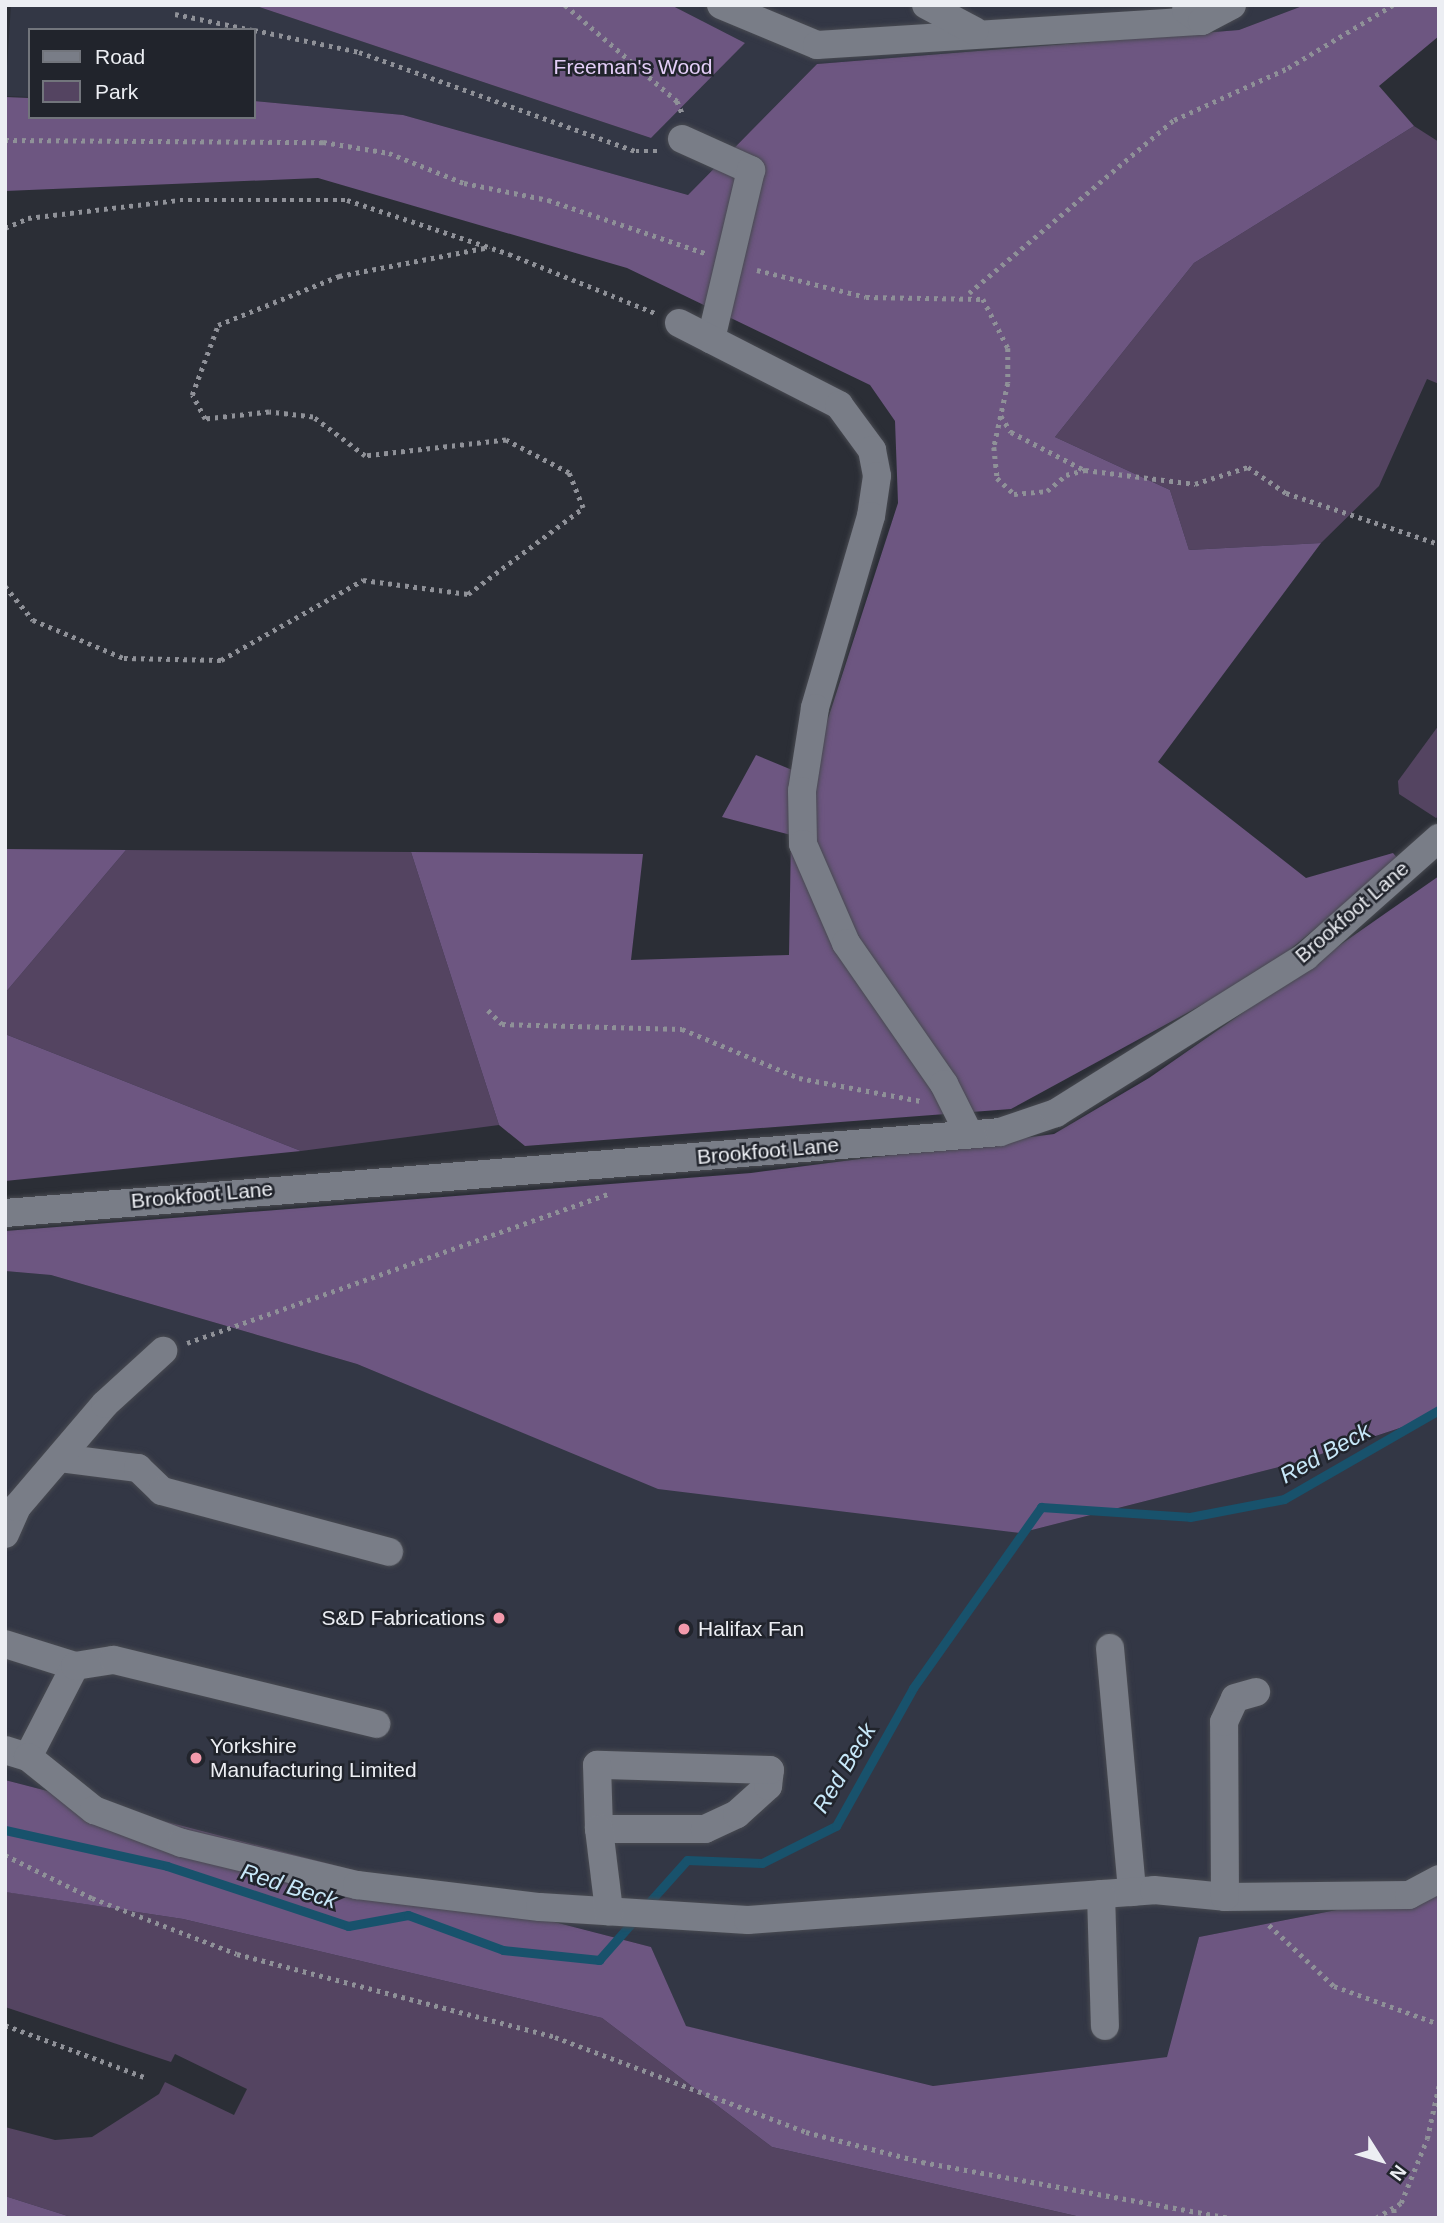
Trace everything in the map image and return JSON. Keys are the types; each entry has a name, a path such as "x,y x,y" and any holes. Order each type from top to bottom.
{"street":[{"path":"721,5 817,45 975,32 1106,30 1202,21 1232,5"},
{"path":"926,5 975,32"},
{"path":"1178,5 1202,21"},
{"path":"682,139 751,170 711,339"},
{"path":"679,323 839,405 872,450 877,476 871,516 815,708 802,791 803,845 846,943 956,1108 969,1134"},
{"name":"Brookfoot Lane","path":"5,1213 1000,1132 1056,1113 1283,970 1439,838"},
{"path":"5,1534 17,1507 120,1387 140,1378 163,1351"},
{"path":"60,1458 138,1468 162,1491 389,1552"},
{"path":"5,1644 75,1666 114,1660 376,1724"},
{"path":"1110,1648 1132,1892"},
{"path":"75,1666 17,1754 93,1810 182,1843 357,1885 614,1912 748,1920 1132,1892 1225,1897 1409,1895 1439,1879"},
{"path":"1225,1897 1224,1722 1235,1698 1256,1692"},
{"path":"599,1829 705,1829 737,1814 768,1786 770,1770 597,1765 599,1829 614,1912"},
{"path":"1101,1894 1105,2026"}],"path":[{"path":"256,31 359,52 636,151 671,151 682,139 686,121 677,101 565,5"},
{"path":"969,294 1174,120 1288,68 1393,5"},
{"path":"175,13 244,28"},
{"path":"5,140 324,142 389,153 464,183 548,200 729,261 866,298 969,294 983,299 1008,348 1001,416 994,447 997,478 1014,494 1047,491 1066,475 1085,470"},
{"path":"5,228 28,218 180,200 347,200 489,247 679,323"},
{"path":"5,586 33,620 124,658 152,659 221,660 363,580 468,594 583,508 569,474 506,440 365,456 313,417 269,412 205,419 192,395 218,325 339,276 489,247"},
{"path":"1001,416 1012,432 1085,470 1195,484 1248,467 1286,493 1439,544"},
{"path":"488,1010 502,1024 682,1029 799,1078 956,1108"},
{"path":"163,1351 615,1191"},
{"path":"5,1855 92,1898 237,1954 555,2037 806,2132 922,2162 1230,2218"},
{"path":"1265,1920 1334,1986 1439,2024"},
{"path":"5,2025 147,2078"},
{"path":"1395,2218 1395,2209 1427,2139 1439,2085"},
{"path":"1377,2218 1395,2209"}],"shaded area":[{"path":"11,5 253,5 651,138 745,43 671,5 1305,5 1239,30 817,64 688,195 403,115 256,101 256,28 28,28 28,97 5,96"},
{"path":"5,1271 51,1275 357,1364 561,1448 1020,1533 1291,1464 1439,1415 1439,1890 1199,1937 1168,2057 933,2086 685,2026 651,1947 5,1780"}],"green space":[{"name":"Freeman's Wood","path":"253,5 671,5 745,43 651,138"},
{"path":"1305,5 1439,5 1439,36 1379,86 1414,126 1194,263 1055,437 1170,490 1189,550 1321,543 1158,762 1306,878 1393,853 1399,860 1264,971 1011,1109 525,1146 499,1125 411,852 643,854 631,960 789,955 791,835 722,817 756,755 809,777 898,503 895,421 870,385 627,268 318,178 5,191 5,97 28,98 28,119 256,119 256,101 403,115 688,195 817,64 1239,30"},
{"path":"1414,126 1439,142 1439,384 1427,379 1379,486 1321,543 1189,550 1170,490 1055,437 1194,263"},
{"path":"1439,725 1439,816 1436,818 1399,794 1398,781"},
{"path":"5,849 126,850 5,993"},
{"path":"126,850 411,852 499,1125 301,1151 5,1034 5,993"},
{"path":"1439,876 1439,1415 1291,1464 1020,1533 658,1489 357,1364 51,1275 5,1271 5,1231 751,1173 1054,1134 1149,1078"},
{"path":"5,1034 301,1151 5,1181"},
{"path":"5,1780 651,1947 686,2026 933,2086 1167,2057 1199,1937 1439,1890 1439,2218 1085,2218 772,2147 602,2018 183,1919 5,1892"},
{"path":"6,1892 183,1919 602,2018 772,2147 1085,2218 74,2218 5,2196 5,2127 55,2140 92,2137 159,2094 165,2082 234,2115 247,2089 175,2054 171,2062 5,2007"},
{"path":"5,2196 74,2218 5,2218"}],"waterway":[{"name":"Red Beck","path":"645,1907 687,1860 762,1863 836,1826 913,1688 1041,1507 1190,1517 1284,1499 1439,1410"},
{"name":"Red Beck","path":"5,1830 167,1866 348,1926 408,1915 503,1950 599,1960 636,1918"}],"place":[{"name":"S&D Fabrications","path":"499,1618"},
{"name":"Halifax Fan","path":"684,1629"},
{"name":"Yorkshire Manufacturing Limited","path":"196,1758"}]}
